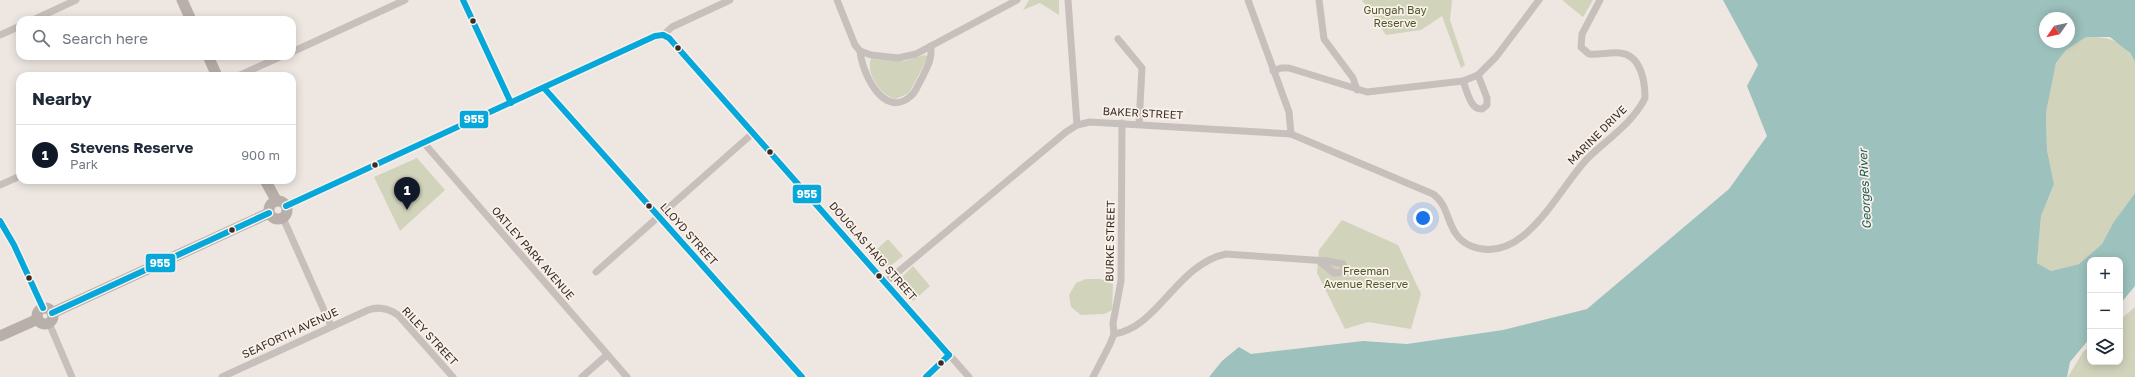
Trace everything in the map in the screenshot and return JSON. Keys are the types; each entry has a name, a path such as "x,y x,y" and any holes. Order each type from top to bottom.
{"street":[{"path":"42,16 76,0"},
{"path":"182,0 189,16"},
{"path":"296,50 405,0"},
{"path":"464,0 510,103"},
{"path":"286,206 655,36 663,35 672,27 730,0"},
{"path":"837,0 854,45 860,51 871,55 898,58 916,54 1017,0"},
{"path":"1068,0 1077,125"},
{"path":"1248,0 1289,112 1290,134"},
{"path":"1319,0 1324,39 1353,78 1357,90"},
{"path":"1273,71 1281,68 1289,68 1357,90 1374,92 1464,81 1478,75 1504,48 1539,0"},
{"name":"MARINE DRIVE","path":"1440,201 1453,231 1464,243 1487,249 1512,242 1541,219 1578,168 1635,113 1645,98 1639,66 1636,61 1623,54 1589,54 1581,46 1582,34 1600,0"},
{"path":"0,35 16,28"},
{"name":"DOUGLAS HAIG STREET","path":"663,35 669,38 969,377"},
{"path":"1118,39 1142,68 1139,124"},
{"path":"860,51 862,65 874,88 882,98 895,103 903,101 913,94 932,58 931,46"},
{"path":"210,60 215,72"},
{"path":"247,72 273,60"},
{"path":"1464,81 1474,106 1478,109 1482,109 1487,104 1488,100 1478,75"},
{"name":"LLOYD STREET","path":"544,88 802,377"},
{"name":"BAKER STREET","path":"886,282 1066,132 1077,125 1090,122 1290,134 1433,194 1440,201"},
{"name":"BURKE STREET","path":"1093,377 1114,334 1113,324 1122,272 1122,123"},
{"path":"596,272 753,133"},
{"name":"OATLEY PARK AVENUE","path":"423,142 627,377"},
{"path":"0,185 16,178"},
{"path":"268,184 276,200 281,201 286,206 286,214 283,218"},
{"path":"269,213 270,205 276,200"},
{"path":"269,213 276,219 283,218"},
{"path":"0,336 38,319 44,324 48,315 269,213"},
{"path":"283,218 331,326"},
{"path":"0,221 14,244 48,315 72,377"},
{"path":"1114,334 1124,332 1138,324 1193,270 1215,256 1226,254 1320,261"},
{"name":"RILEY STREET","path":"368,310 381,308 390,310 398,316 452,377"},
{"name":"SEAFORTH AVENUE","path":"222,377 368,310"},
{"path":"582,377 607,355"},
{"path":"926,377 950,355"}],"green space":[{"path":"1029,0 1059,0 1059,15 1040,3 1023,10"},
{"name":"Gungah Bay Reserve","path":"1362,0 1452,0 1450,20 1465,65 1461,68 1442,16 1421,30 1386,35"},
{"path":"1562,0 1593,0 1583,17"},
{"path":"2085,37 2108,39 2125,48 2135,62 2135,193 2113,223 2102,244 2079,264 2051,271 2037,263 2041,216 2054,184 2047,150 2046,113 2056,63 2066,50 2069,48 2075,48 2075,44"},
{"path":"924,55 927,56 927,59 909,93 896,99 885,94 880,89 870,71 871,59 905,61"},
{"path":"417,158 445,190 400,231 374,177"},
{"name":"Freeman Avenue Reserve","path":"1342,220 1398,245 1421,294 1411,329 1368,322 1345,329 1317,273 1319,250"},
{"path":"888,239 903,256 889,267 879,264 871,255"},
{"path":"913,266 930,286 913,301 902,290 903,276"},
{"path":"1086,279 1101,279 1113,284 1112,310 1104,314 1081,315 1071,307 1069,295 1076,283"},
{"path":"2135,307 2135,377 2068,377 2083,352 2087,349 2087,365 2123,365 2123,317"}],"water":[{"name":"Georges River","path":"1723,0 2135,0 2135,62 2130,53 2110,37 2086,37 2075,44 2075,12 2039,12 2039,48 2069,48 2056,63 2046,113 2047,150 2054,184 2041,216 2037,263 2051,271 2079,264 2087,257 2087,342 2070,362 2067,377 1209,377 1222,361 1239,347 1251,354 1363,341 1407,344 1503,330 1587,309 1729,189 1767,136 1747,86 1758,65"},
{"path":"2135,193 2135,286 2123,300 2123,257 2087,257 2102,244 2113,223"}],"transit line":[{"name":"955","path":"463,0 511,103"},
{"name":"955","path":"663,35 669,38 949,355"},
{"name":"955","path":"286,206 655,36 663,35"},
{"name":"955","path":"544,88 802,377"},
{"name":"955","path":"52,313 269,213"},
{"name":"955","path":"0,221 14,245 43,308"},
{"name":"955","path":"926,377 949,355"}],"place":[{"name":"Stevens Reserve","path":"407,210"}]}
